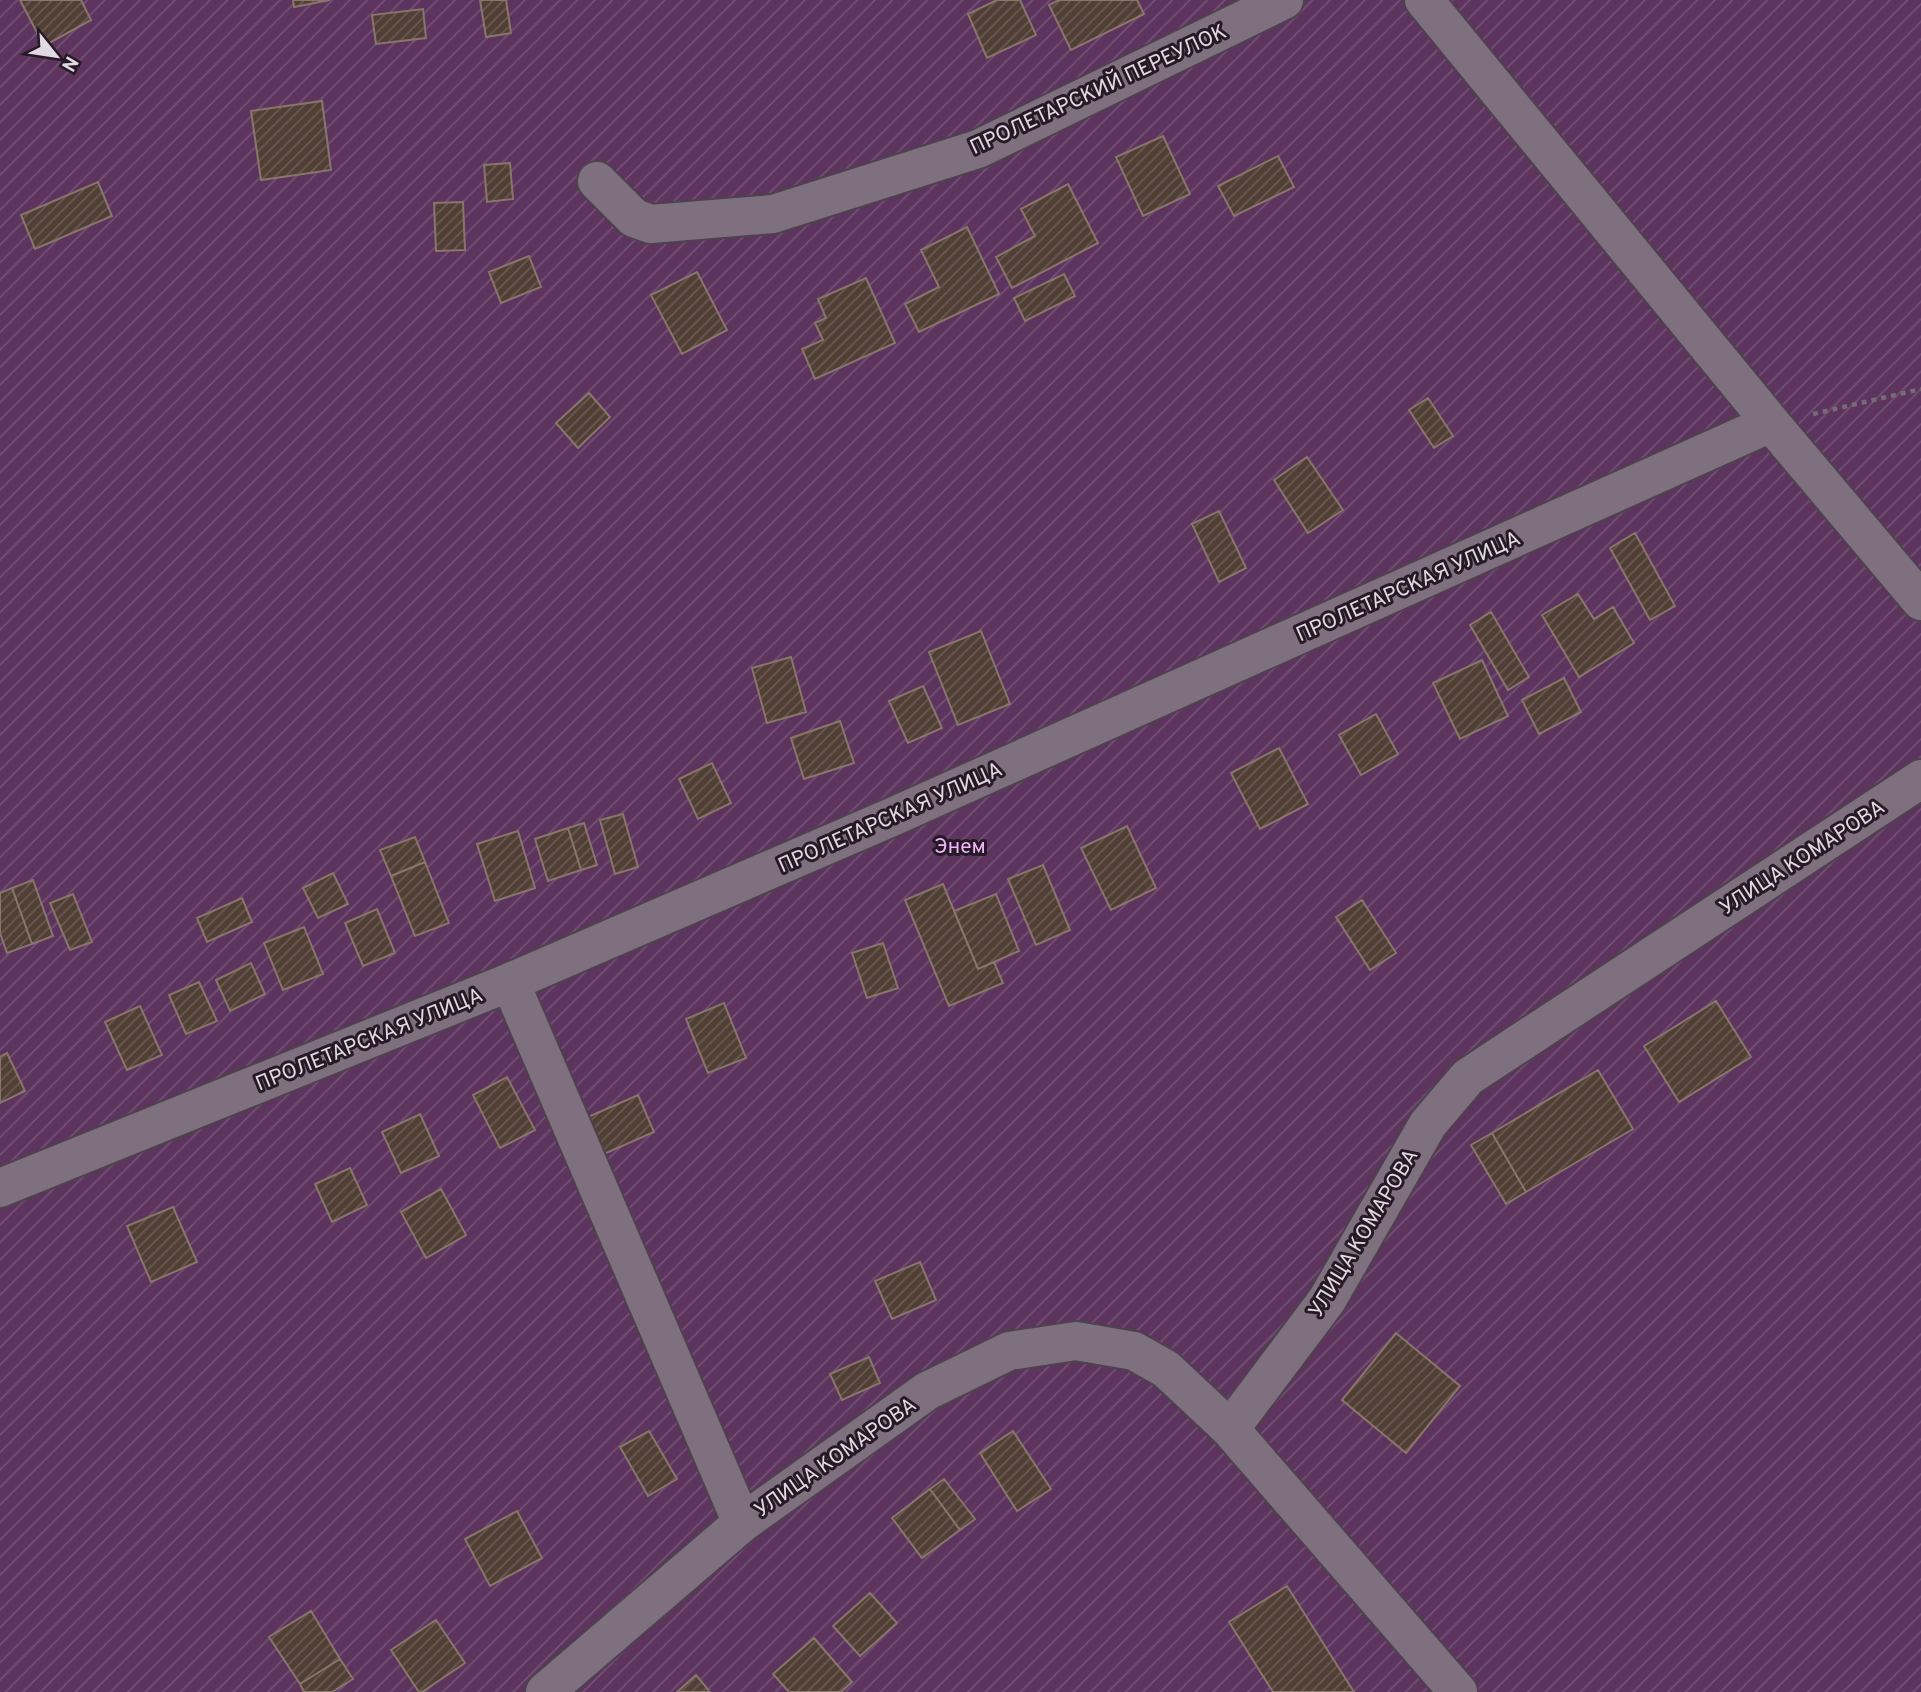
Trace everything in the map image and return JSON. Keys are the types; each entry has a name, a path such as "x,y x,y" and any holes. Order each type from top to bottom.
{"street":[{"name":"ПРОЛЕТАРСКИЙ ПЕРЕУЛОК","path":"597,181 634,218 651,225 773,214 978,149 1284,0"},
{"path":"1424,0 1771,423 1921,601"},
{"name":"ПРОЛЕТАРСКАЯ УЛИЦА","path":"0,1188 510,982 905,811 1771,423"},
{"name":"УЛИЦА КОМАРОВА","path":"545,1692 742,1523 927,1391 1009,1351 1076,1341 1134,1351 1166,1369 1230,1429 1327,1300 1428,1124 1468,1077 1921,779"},
{"path":"510,982 742,1523"},
{"path":"1230,1429 1458,1692"}],"path":[{"path":"1771,423 1921,389"}],"green space":[{"name":"Энем","path":"0,0 1921,0 1921,1692 0,1692"}],"building":[{"path":"20,0 81,0 91,20 44,46"},
{"path":"293,0 330,0 294,7"},
{"path":"480,0 506,0 511,33 486,37"},
{"path":"997,0 1020,0 1036,35 987,58 968,14"},
{"path":"1059,0 1137,0 1144,14 1071,50 1049,5"},
{"path":"423,9 426,38 376,44 372,15"},
{"path":"322,101 331,170 261,180 251,111"},
{"path":"1163,136 1190,194 1143,216 1116,157"},
{"path":"1278,156 1294,187 1234,216 1218,186"},
{"path":"510,163 513,199 487,202 484,165"},
{"path":"98,182 112,216 35,249 21,215"},
{"path":"1068,184 1098,243 1012,288 996,257 1035,236 1021,209"},
{"path":"463,202 465,250 436,251 434,203"},
{"path":"967,227 999,294 919,332 905,304 939,287 921,250"},
{"path":"529,256 541,287 501,303 489,272"},
{"path":"697,272 727,330 682,354 651,295"},
{"path":"1064,274 1075,296 1025,321 1014,298"},
{"path":"866,278 895,343 815,379 802,349 823,340 815,323 826,318 818,299"},
{"path":"589,393 610,417 578,448 556,423"},
{"path":"1428,398 1453,436 1434,448 1409,410"},
{"path":"1307,457 1343,510 1308,533 1274,480"},
{"path":"1219,511 1246,568 1219,582 1192,524"},
{"path":"1635,533 1675,606 1650,620 1610,548"},
{"path":"1578,594 1594,619 1613,607 1634,643 1579,677 1542,615"},
{"path":"1491,612 1529,677 1508,690 1470,625"},
{"path":"981,631 1010,704 958,725 929,652"},
{"path":"791,657 806,712 767,723 752,668"},
{"path":"1482,660 1508,716 1460,739 1433,683"},
{"path":"1564,678 1581,712 1539,734 1522,700"},
{"path":"923,686 942,728 908,743 889,701"},
{"path":"1376,714 1398,754 1361,775 1339,735"},
{"path":"840,721 854,763 804,779 791,738"},
{"path":"1279,748 1308,804 1260,829 1231,773"},
{"path":"712,763 731,803 698,819 679,779"},
{"path":"623,814 638,867 615,874 600,820"},
{"path":"584,823 597,865 581,870 568,828"},
{"path":"1127,826 1156,888 1111,910 1081,848"},
{"path":"568,828 581,870 548,881 535,839"},
{"path":"518,831 535,888 495,901 477,844"},
{"path":"415,837 425,862 391,876 380,850"},
{"path":"425,862 449,923 415,936 391,876"},
{"path":"1043,865 1070,930 1036,945 1008,879"},
{"path":"333,873 348,904 318,918 303,888"},
{"path":"33,880 53,936 32,944 12,888"},
{"path":"943,884 978,969 994,962 1003,983 949,1006 905,900"},
{"path":"12,888 32,944 7,953 0,933 0,893"},
{"path":"73,894 92,942 70,950 50,903"},
{"path":"996,894 1019,951 978,969 954,911"},
{"path":"242,898 252,922 207,942 197,918"},
{"path":"1362,900 1396,953 1370,970 1336,917"},
{"path":"377,909 395,953 363,966 345,923"},
{"path":"304,927 323,974 283,990 264,943"},
{"path":"883,943 898,988 867,998 852,953"},
{"path":"251,963 265,994 230,1011 216,980"},
{"path":"199,982 217,1021 186,1034 169,995"},
{"path":"1716,1001 1751,1057 1679,1102 1644,1046"},
{"path":"724,1003 746,1058 708,1073 686,1019"},
{"path":"140,1006 162,1055 127,1070 105,1022"},
{"path":"7,1053 25,1091 0,1103 0,1057"},
{"path":"1598,1070 1633,1129 1526,1192 1492,1133"},
{"path":"507,1077 535,1130 500,1148 473,1095"},
{"path":"638,1095 654,1132 604,1154 588,1117"},
{"path":"420,1114 439,1156 401,1173 382,1132"},
{"path":"1492,1133 1526,1192 1506,1204 1471,1145"},
{"path":"350,1168 367,1205 332,1222 315,1184"},
{"path":"441,1189 466,1235 426,1258 401,1212"},
{"path":"173,1207 197,1262 151,1282 127,1226"},
{"path":"920,1262 936,1300 892,1319 875,1281"},
{"path":"1396,1333 1460,1386 1406,1453 1342,1400"},
{"path":"869,1357 880,1383 842,1400 830,1374"},
{"path":"649,1431 677,1479 648,1496 620,1447"},
{"path":"1013,1431 1051,1489 1017,1511 980,1453"},
{"path":"944,1479 975,1519 960,1530 930,1489"},
{"path":"930,1489 960,1530 922,1558 892,1518"},
{"path":"517,1511 542,1558 490,1586 465,1539"},
{"path":"1287,1586 1354,1692 1273,1692 1229,1622"},
{"path":"870,1593 897,1623 860,1656 833,1626"},
{"path":"311,1611 340,1659 300,1684 269,1637"},
{"path":"436,1620 465,1663 419,1692 391,1650"},
{"path":"814,1638 852,1682 841,1692 789,1692 773,1674"},
{"path":"340,1659 353,1679 332,1692 304,1692 300,1684"},
{"path":"696,1675 710,1692 677,1692"}]}
